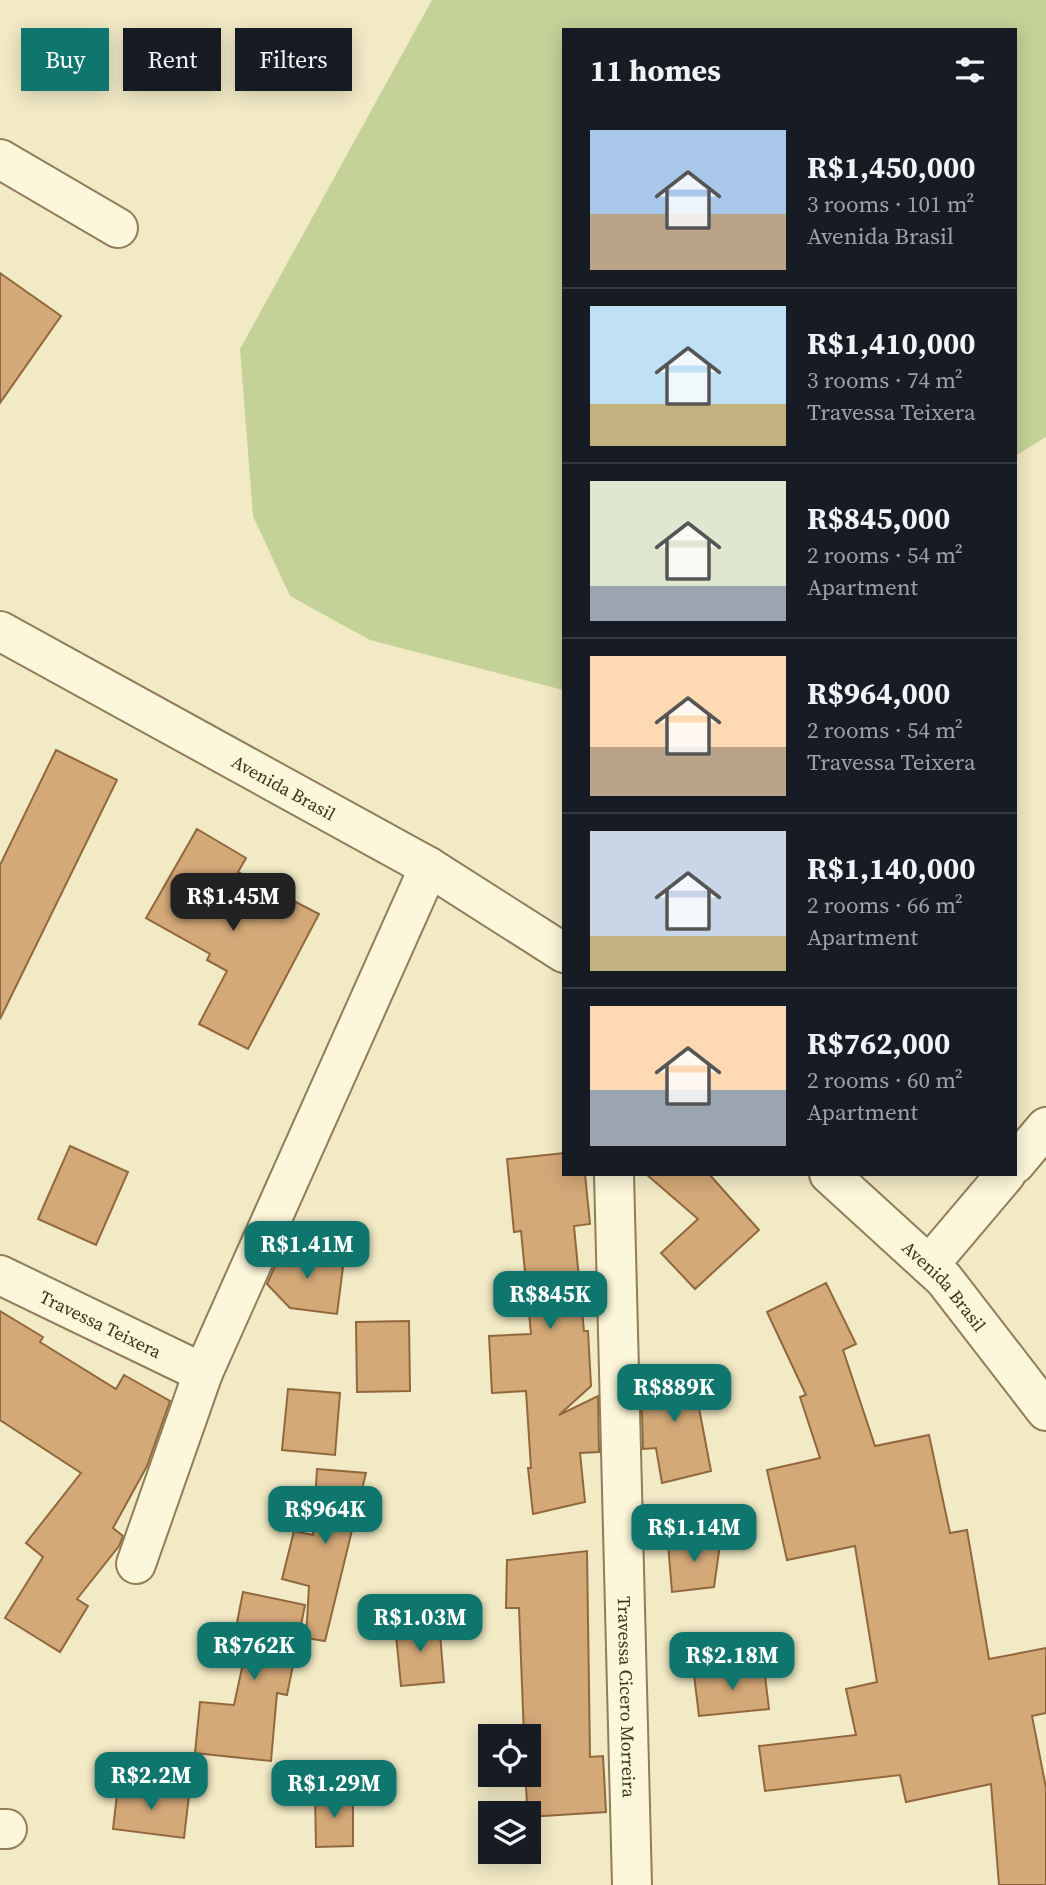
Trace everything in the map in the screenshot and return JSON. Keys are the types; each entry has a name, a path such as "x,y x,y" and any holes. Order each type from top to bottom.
{"street":[{"path":"0,159 118,228"},
{"name":"Avenida Brasil","path":"0,631 429,867 562,952"},
{"path":"136,1564 203,1373 429,867"},
{"path":"1017,1162 1046,1127"},
{"name":"Travessa Cicero Morreira","path":"614,1176 632,1885"},
{"name":"Avenida Brasil","path":"831,1176 944,1279 1046,1411"},
{"path":"929,1265 1004,1176"},
{"name":"Travessa Teixera","path":"0,1275 203,1373"}],"green space":[{"path":"432,0 1046,0 1046,437 1017,455 1017,28 562,28 562,690 370,640 290,596 253,516 240,349"}],"building":[{"path":"0,273 61,316 0,403"},
{"path":"56,750 117,780 0,1019 0,865"},
{"path":"197,829 246,858 238,872 319,914 248,1049 199,1024 227,971 207,960 210,954 146,918"},
{"path":"70,1146 128,1172 96,1245 38,1219"},
{"path":"562,1153 562,1176 585,1176 590,1224 574,1226 584,1331 588,1331 591,1386 559,1415 598,1396 599,1452 580,1453 585,1502 533,1514 528,1468 531,1468 526,1391 492,1393 489,1336 531,1334 521,1231 514,1232 507,1159"},
{"path":"648,1176 711,1176 759,1230 695,1289 661,1253 698,1219"},
{"path":"286,1242 343,1267 337,1314 290,1308 267,1284"},
{"path":"826,1283 856,1344 843,1350 875,1446 929,1435 950,1533 967,1530 989,1659 1046,1648 1046,1713 1032,1716 1046,1788 1046,1885 999,1885 991,1784 906,1802 900,1775 765,1791 759,1746 856,1735 846,1689 877,1682 855,1546 787,1560 767,1470 820,1458 800,1397 806,1395 767,1312"},
{"path":"0,1311 43,1337 40,1342 116,1389 124,1375 170,1401 147,1466 113,1528 123,1536 119,1546 77,1599 88,1606 60,1652 5,1618 43,1557 26,1543 81,1473 0,1420"},
{"path":"409,1321 410,1391 357,1392 356,1322"},
{"path":"691,1366 711,1471 662,1483 656,1448 643,1449 641,1376"},
{"path":"288,1389 340,1393 335,1455 282,1450"},
{"path":"317,1469 366,1473 325,1641 306,1638 309,1586 282,1579 294,1531 313,1535"},
{"path":"721,1537 714,1587 672,1592 668,1543"},
{"path":"587,1551 590,1757 603,1756 606,1812 541,1816 541,1801 527,1801 526,1787 541,1787 541,1724 524,1724 519,1608 506,1608 507,1560"},
{"path":"243,1592 305,1605 287,1695 277,1693 271,1761 195,1753 200,1702 234,1705 248,1640 234,1638"},
{"path":"439,1622 444,1682 401,1686 395,1625"},
{"path":"764,1667 769,1709 699,1716 694,1675"},
{"path":"118,1786 189,1795 184,1838 113,1829"},
{"path":"315,1794 353,1794 353,1846 316,1847"}]}
